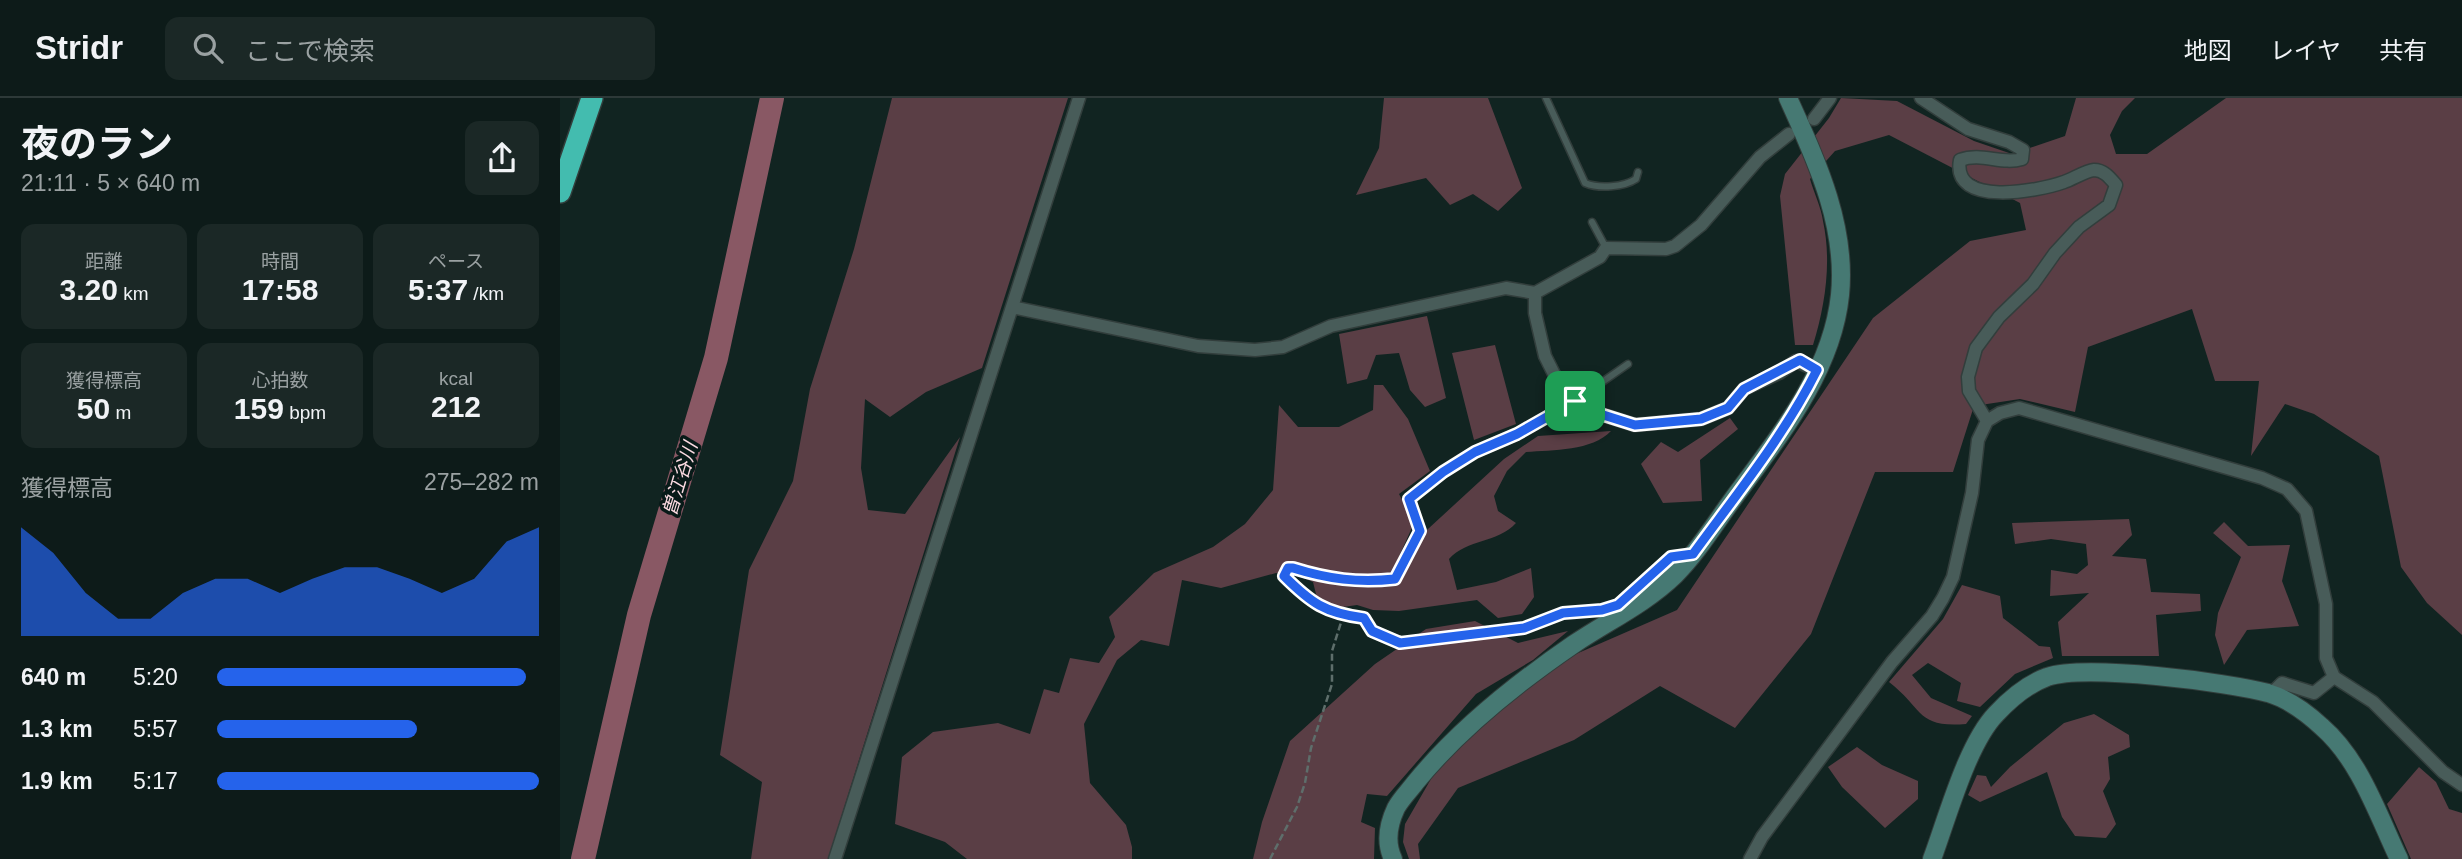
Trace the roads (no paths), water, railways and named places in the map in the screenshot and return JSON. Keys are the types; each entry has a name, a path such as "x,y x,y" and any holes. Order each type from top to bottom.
{"highway":[{"path":"560,192 592,98"}],"street":[{"path":"835,859 1079,98"},
{"path":"1393,859 1388,830 1397,806 1429,766 1473,723 1574,644 1644,600 1674,576 1771,446 1817,370 1836,318 1841,276 1839,249 1835,223 1820,170 1787,98"},
{"path":"1814,119 1830,98"},
{"path":"1921,98 1968,129 2010,142 2024,150 2022,159 2012,162 1972,155 1960,160 1958,169 1964,179 1982,192 2034,190 2094,170 2107,174 2116,185 2109,205 2079,227 2063,244 2033,284 1999,317 1976,348 1968,377 1969,391 1987,421"},
{"path":"1012,307 1198,345 1255,350 1283,347 1331,326 1506,288 1535,293 1600,257 1606,248 1666,249 1675,246 1701,225 1760,157 1789,134"},
{"path":"1535,293 1535,313 1545,356 1558,382 1575,401 1597,413 1635,425 1701,419 1728,408 1744,389 1779,373 1796,361 1817,370"},
{"path":"1750,859 1762,837 1943,598 1953,577 1972,493 1978,440 1987,421 2000,413 2019,408 2262,478 2287,489 2306,511 2313,554 2326,604 2326,658 2334,677 2374,702 2443,772 2462,785"},
{"path":"1932,859 1962,776 1977,742 1993,716 2019,693 2048,677 2087,671 2231,685 2270,694 2294,705 2314,720 2345,752 2399,859"},
{"path":"2270,694 2282,683 2314,693 2334,677"}],"lane":[{"path":"1546,98 1585,183 1595,187 1630,183 1636,179 1638,172"},
{"path":"1592,222 1606,248"},
{"path":"1409,499 1443,472 1475,452 1517,434 1575,401 1628,364"},
{"path":"1618,605 1671,557 1693,554"}],"waterway":[{"name":"曽江谷川","path":"583,859 639,615 716,358 772,98"}]}
